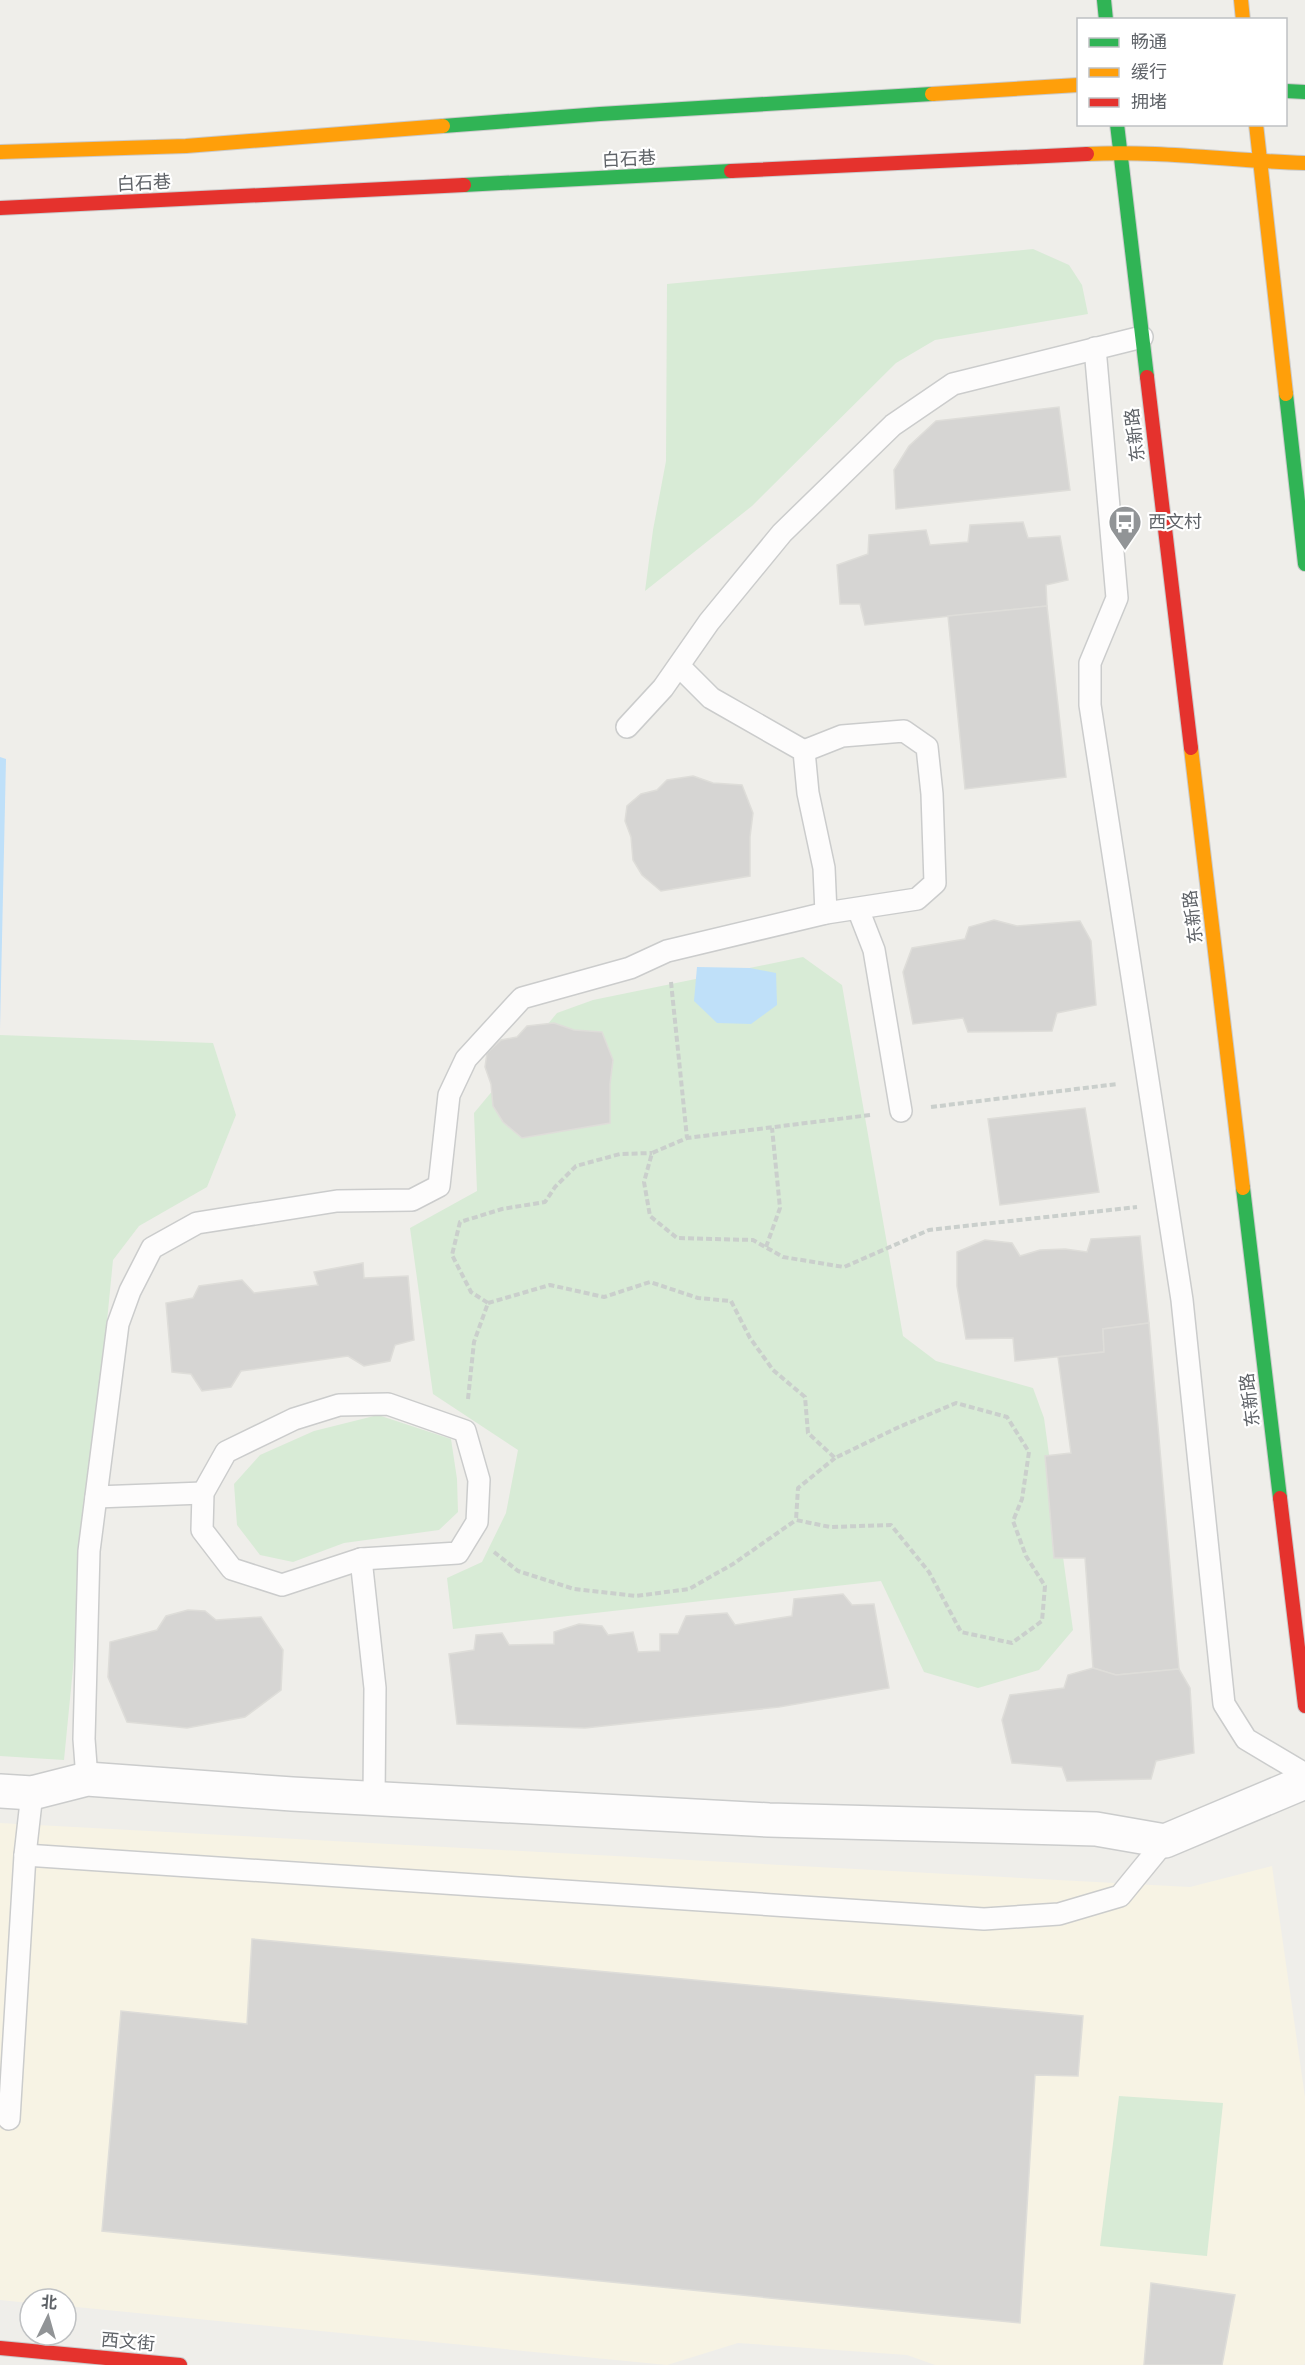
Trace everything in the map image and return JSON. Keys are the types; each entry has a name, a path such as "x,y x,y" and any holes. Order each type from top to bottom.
{"main road":[{"path":"1104,0 1106,18"},
{"path":"1240,0 1243,18"},
{"name":"白石巷","path":"0,152 186,146 600,114 1077,85"},
{"path":"1287,91 1305,92"},
{"name":"东新路","path":"1117,126 1305,1706"},
{"path":"1256,126 1305,564"},
{"name":"白石巷","path":"0,208 1120,152 1305,163"},
{"name":"西文街","path":"0,2349 180,2365"}],"street":[{"path":"0,1791 32,1793 87,1779 769,1820 1096,1829 1165,1841 1305,1782"}],"lane":[{"path":"627,727 663,688 709,622 782,532 893,425 953,384 1142,337"},
{"path":"1095,348 1117,598 1090,663 1090,705 1182,1300 1224,1704 1246,1739 1305,1774"},
{"path":"679,666 711,698 804,751"},
{"path":"87,1779 84,1739 89,1551 118,1324 130,1291 152,1248 197,1223 337,1201 412,1200 439,1186 449,1095 466,1059 522,998 630,968 667,951 826,913 917,900 935,883 932,794 927,747 903,731 842,736 804,751"},
{"path":"804,751 808,792 824,868 826,913"},
{"path":"858,909 874,950 901,1111"},
{"path":"388,1404 465,1431 478,1480 477,1522 458,1553 361,1559 282,1585 232,1569 202,1530 203,1493 226,1452 294,1419 339,1405 388,1404"},
{"path":"96,1497 203,1493"},
{"path":"361,1559 375,1688 374,1798"},
{"path":"9,2119 25,1855 32,1793"},
{"path":"25,1855 984,1919 1059,1914 1120,1896 1165,1841"}],"path":[{"path":"667,951 687,1138"},
{"path":"835,1458 808,1433 805,1397 773,1370 750,1338 731,1301 698,1298 650,1282 604,1297 550,1286 488,1303 471,1292 452,1256 460,1222 502,1209 545,1202 555,1187 576,1166 620,1154 652,1153 687,1138 1148,1080"},
{"path":"766,1246 780,1208 772,1128"},
{"path":"652,1153 644,1182 650,1216 677,1238 753,1240 783,1257 844,1267 929,1230 1167,1204"},
{"path":"465,1431 474,1342 488,1303"},
{"path":"470,1533 518,1571 574,1589 636,1596 689,1589 733,1564 796,1520 831,1527 891,1525 929,1572 961,1632 1012,1643 1042,1621 1045,1586 1026,1556 1013,1521 1022,1499 1029,1452 1007,1417 956,1403 835,1458 798,1488 796,1520"}],"shaded area":[{"path":"0,1823 1190,1887 1272,1866 1305,2097 1304,2365 935,2365 907,2355 738,2343 667,2365 78,2307 78,2287 18,2287 18,2302 0,2300"}],"green space":[{"path":"1033,249 1069,265 1082,285 1088,314 935,340 896,363 752,506 645,591 653,530 666,461 667,284"},
{"path":"803,957 842,985 903,1336 936,1361 1033,1388 1044,1418 1073,1630 1039,1670 978,1688 924,1672 881,1581 453,1629 447,1578 482,1562 506,1513 518,1450 433,1394 410,1228 477,1191 474,1113 557,1013 593,1000"},
{"path":"0,1035 213,1043 236,1115 207,1187 139,1226 113,1260 64,1760 0,1756"},
{"path":"378,1415 451,1439 457,1479 458,1512 439,1530 344,1543 293,1562 260,1555 237,1525 234,1484 260,1455 314,1431"},
{"path":"1119,2096 1223,2103 1207,2256 1100,2246"}],"water":[{"path":"0,757 6,759 0,1029"},
{"path":"697,967 750,968 776,973 777,1005 751,1024 717,1023 694,1001"}],"building":[{"path":"1059,407 1070,490 896,509 894,470 909,446 936,421"},
{"path":"1023,522 1028,538 1060,536 1068,580 1046,585 1047,606 865,625 860,604 840,604 837,565 868,554 869,535 926,530 930,545 968,542 970,525"},
{"path":"1047,606 1066,777 965,789 948,616"},
{"path":"693,776 713,783 742,785 753,813 750,837 750,876 661,891 642,875 633,860 631,837 625,821 627,806 641,794 657,790 667,780"},
{"path":"994,920 1017,926 1080,921 1091,941 1096,1005 1057,1013 1052,1031 968,1032 963,1018 913,1024 903,972 912,948 965,939 969,927"},
{"path":"554,1023 574,1030 602,1032 613,1060 610,1084 610,1123 522,1138 503,1122 493,1106 491,1084 485,1067 487,1053 501,1040 517,1037 527,1026"},
{"path":"1085,1108 1099,1192 1000,1205 988,1119"},
{"path":"1140,1236 1149,1323 1103,1329 1104,1352 1015,1361 1013,1338 966,1339 957,1286 957,1252 985,1240 1012,1243 1020,1256 1040,1250 1065,1249 1087,1252 1091,1239"},
{"path":"363,1263 364,1278 408,1276 414,1340 395,1345 390,1361 364,1366 348,1356 241,1371 231,1387 202,1391 191,1374 172,1372 166,1303 193,1298 199,1286 242,1280 254,1293 318,1285 314,1272"},
{"path":"1149,1323 1179,1669 1116,1675 1093,1668 1085,1558 1054,1558 1045,1456 1071,1453 1058,1357 1104,1352 1103,1329"},
{"path":"843,1594 852,1605 874,1604 889,1688 779,1707 585,1728 457,1724 449,1654 474,1650 476,1635 502,1633 509,1645 554,1644 554,1632 579,1624 602,1626 608,1635 633,1632 638,1652 660,1651 660,1634 678,1634 686,1616 727,1613 735,1625 792,1616 794,1599"},
{"path":"188,1610 205,1611 216,1620 261,1617 283,1650 281,1690 245,1717 187,1728 127,1722 108,1677 110,1642 157,1630 166,1616"},
{"path":"1093,1668 1116,1675 1179,1669 1190,1688 1194,1753 1156,1761 1151,1779 1067,1781 1062,1767 1012,1763 1002,1720 1010,1695 1064,1688 1068,1675"},
{"path":"252,1939 1083,2016 1078,2076 1035,2075 1020,2323 102,2231 121,2011 247,2024"},
{"path":"1151,2283 1235,2295 1222,2365 1144,2365"}],"traffic: fast":[{"path":"1104,0 1106,18"},
{"path":"1287,91 1305,92"},
{"path":"443,126 932,94"},
{"path":"1117,126 1147,377"},
{"path":"464,185 731,171"},
{"path":"1286,394 1305,564"},
{"path":"1243,1188 1280,1498"}],"traffic: slow":[{"path":"1241,0 1243,18"},
{"path":"932,94 1077,85"},
{"path":"0,152 186,146 443,126"},
{"path":"1256,126 1286,394"},
{"path":"1087,154 1142,153 1305,163"},
{"path":"1191,748 1243,1188"}],"traffic: jam":[{"path":"731,171 1087,154"},
{"path":"0,208 464,185"},
{"path":"1147,377 1191,748"},
{"path":"1280,1498 1305,1706"},
{"path":"0,2348 180,2365"}],"place":[{"name":"西文村","path":"1125,551"}]}
